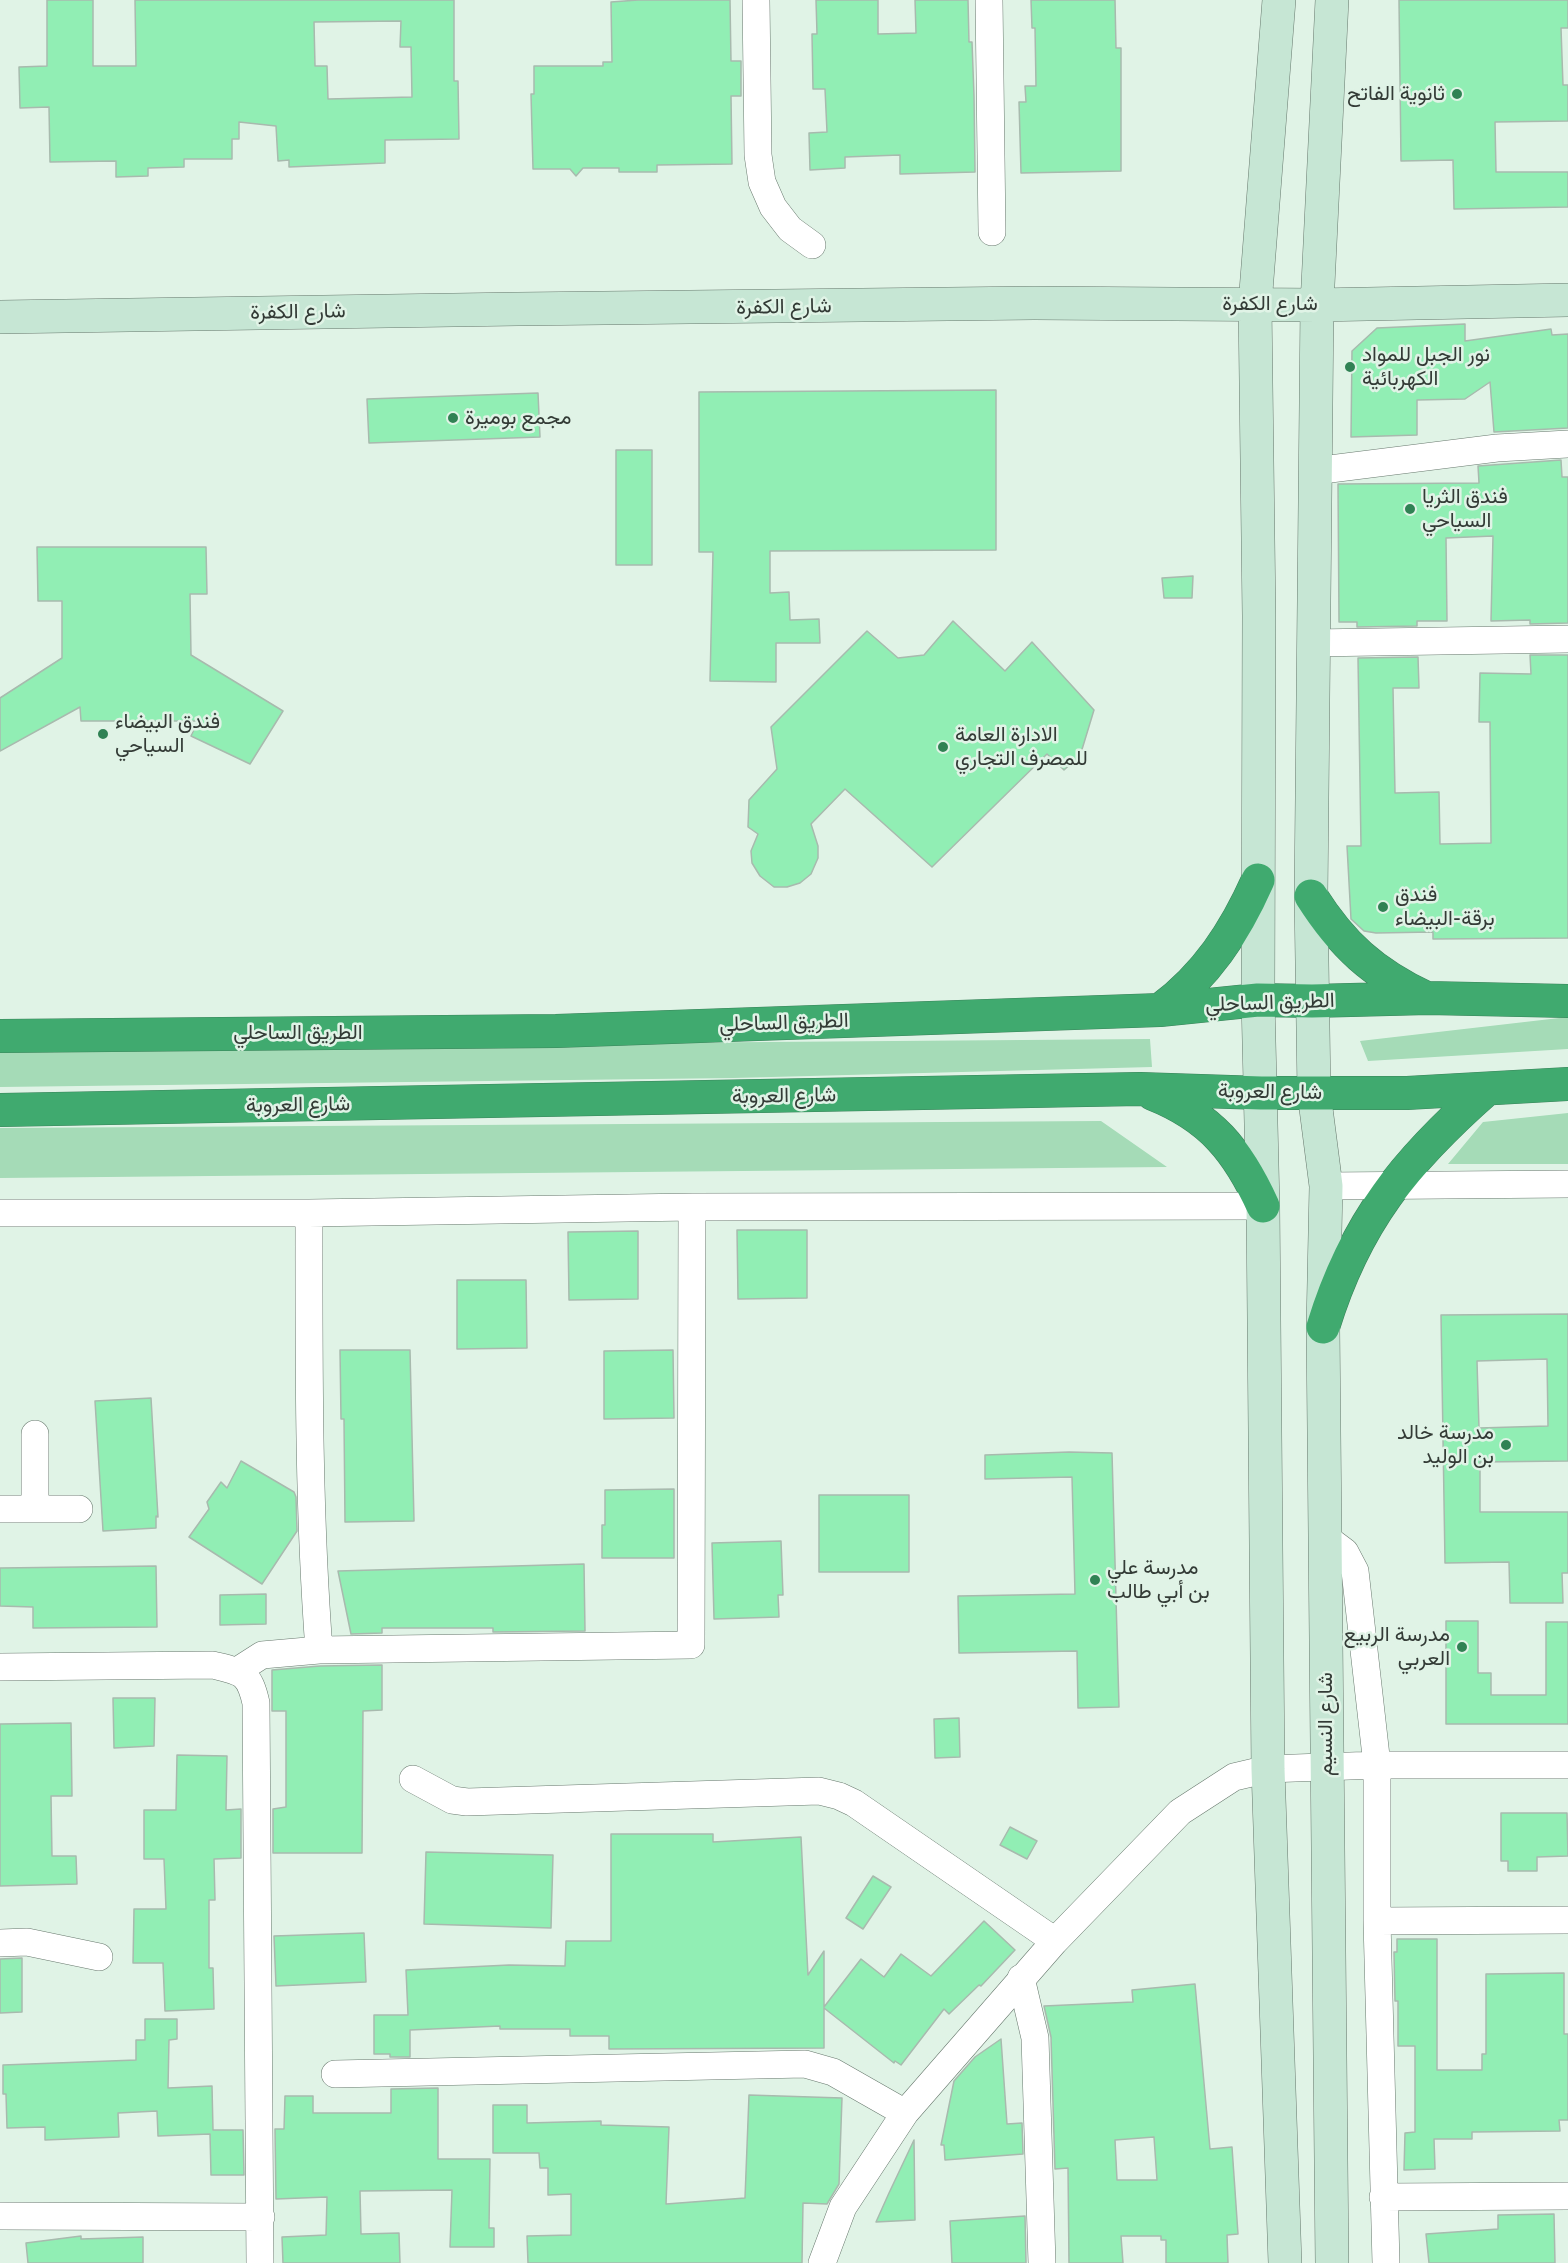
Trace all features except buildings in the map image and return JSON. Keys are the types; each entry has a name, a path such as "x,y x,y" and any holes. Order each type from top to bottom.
{"highway":[{"path":"1160,1010 1205,970 1226,942 1244,912 1257,880"},
{"path":"1311,896 1328,922 1356,954 1372,968 1399,985 1428,998"},
{"name":"الطريق الساحلي","path":"0,1036 556,1031 1160,1010 1257,1000 1428,998 1568,1000"},
{"name":"شارع العروبة","path":"0,1110 1140,1089 1261,1093 1407,1093 1568,1084"},
{"path":"1140,1089 1173,1102 1203,1121 1228,1145 1248,1174 1263,1206"},
{"path":"1323,1326 1343,1269 1371,1216 1435,1137 1487,1089"}],"street":[{"path":"756,0 758,155 762,182 773,207 790,229 812,245"},
{"path":"989,0 992,232"},
{"path":"1279,0 1255,304 1259,616 1257,1000 1263,1206 1268,1769 1285,2263"},
{"name":"شارع النسيم","path":"1332,0 1317,305 1311,896 1314,1093 1326,1186 1323,1326 1332,2263"},
{"name":"شارع الكفرة","path":"0,317 1034,303 1317,305 1568,300"},
{"path":"1314,471 1497,448 1568,444"},
{"path":"1313,643 1568,639"},
{"path":"1326,1186 1568,1184"},
{"path":"0,1213 309,1213 692,1207 1263,1206"},
{"path":"237,1671 262,1655 319,1650 691,1645 692,1207"},
{"path":"309,1213 309,1429 319,1650"},
{"path":"34,1434 35,1509"},
{"path":"0,1509 79,1509"},
{"path":"1325,1537 1345,1552 1355,1571 1377,1765 1377,1920 1386,2263"},
{"path":"0,1667 213,1665 237,1671 252,1684 256,1703 260,2263"},
{"path":"822,2263 843,2207 905,2114 1021,1978 1180,1812 1234,1777 1268,1769 1377,1765 1568,1765"},
{"path":"413,1779 452,1800 468,1802 819,1791 839,1796 854,1803 1055,1941"},
{"path":"1377,1920 1568,1920"},
{"path":"0,1943 27,1942 99,1957"},
{"path":"1021,1978 1035,2038 1042,2263"},
{"path":"334,2074 805,2064 833,2072 905,2114"},
{"path":"1383,2197 1568,2196"},
{"path":"0,2216 261,2217"}],"green space":[{"path":"1568,1017 1568,1049 1368,1061 1360,1041"},
{"path":"1150,1039 1152,1067 733,1078 0,1087 0,1048"},
{"path":"1568,1113 1568,1164 1448,1164 1483,1122"},
{"path":"1101,1121 1167,1167 0,1178 0,1128"}],"place":[{"name":"ثانوية الفاتح","path":"1457,94"},
{"name":"نور الجبل للمواد الكهربائية","path":"1350,367"},
{"name":"مجمع بوميرة","path":"453,418"},
{"name":"فندق الثريا السياحي","path":"1410,509"},
{"name":"فندق البيضاء السياحي","path":"103,734"},
{"name":"الادارة العامة للمصرف التجاري","path":"943,747"},
{"name":"فندق برقة-البيضاء","path":"1383,907"},
{"name":"مدرسة خالد بن الوليد","path":"1506,1445"},
{"name":"مدرسة علي بن أبي طالب","path":"1095,1580"},
{"name":"مدرسة الربيع العربي","path":"1462,1647"}]}
